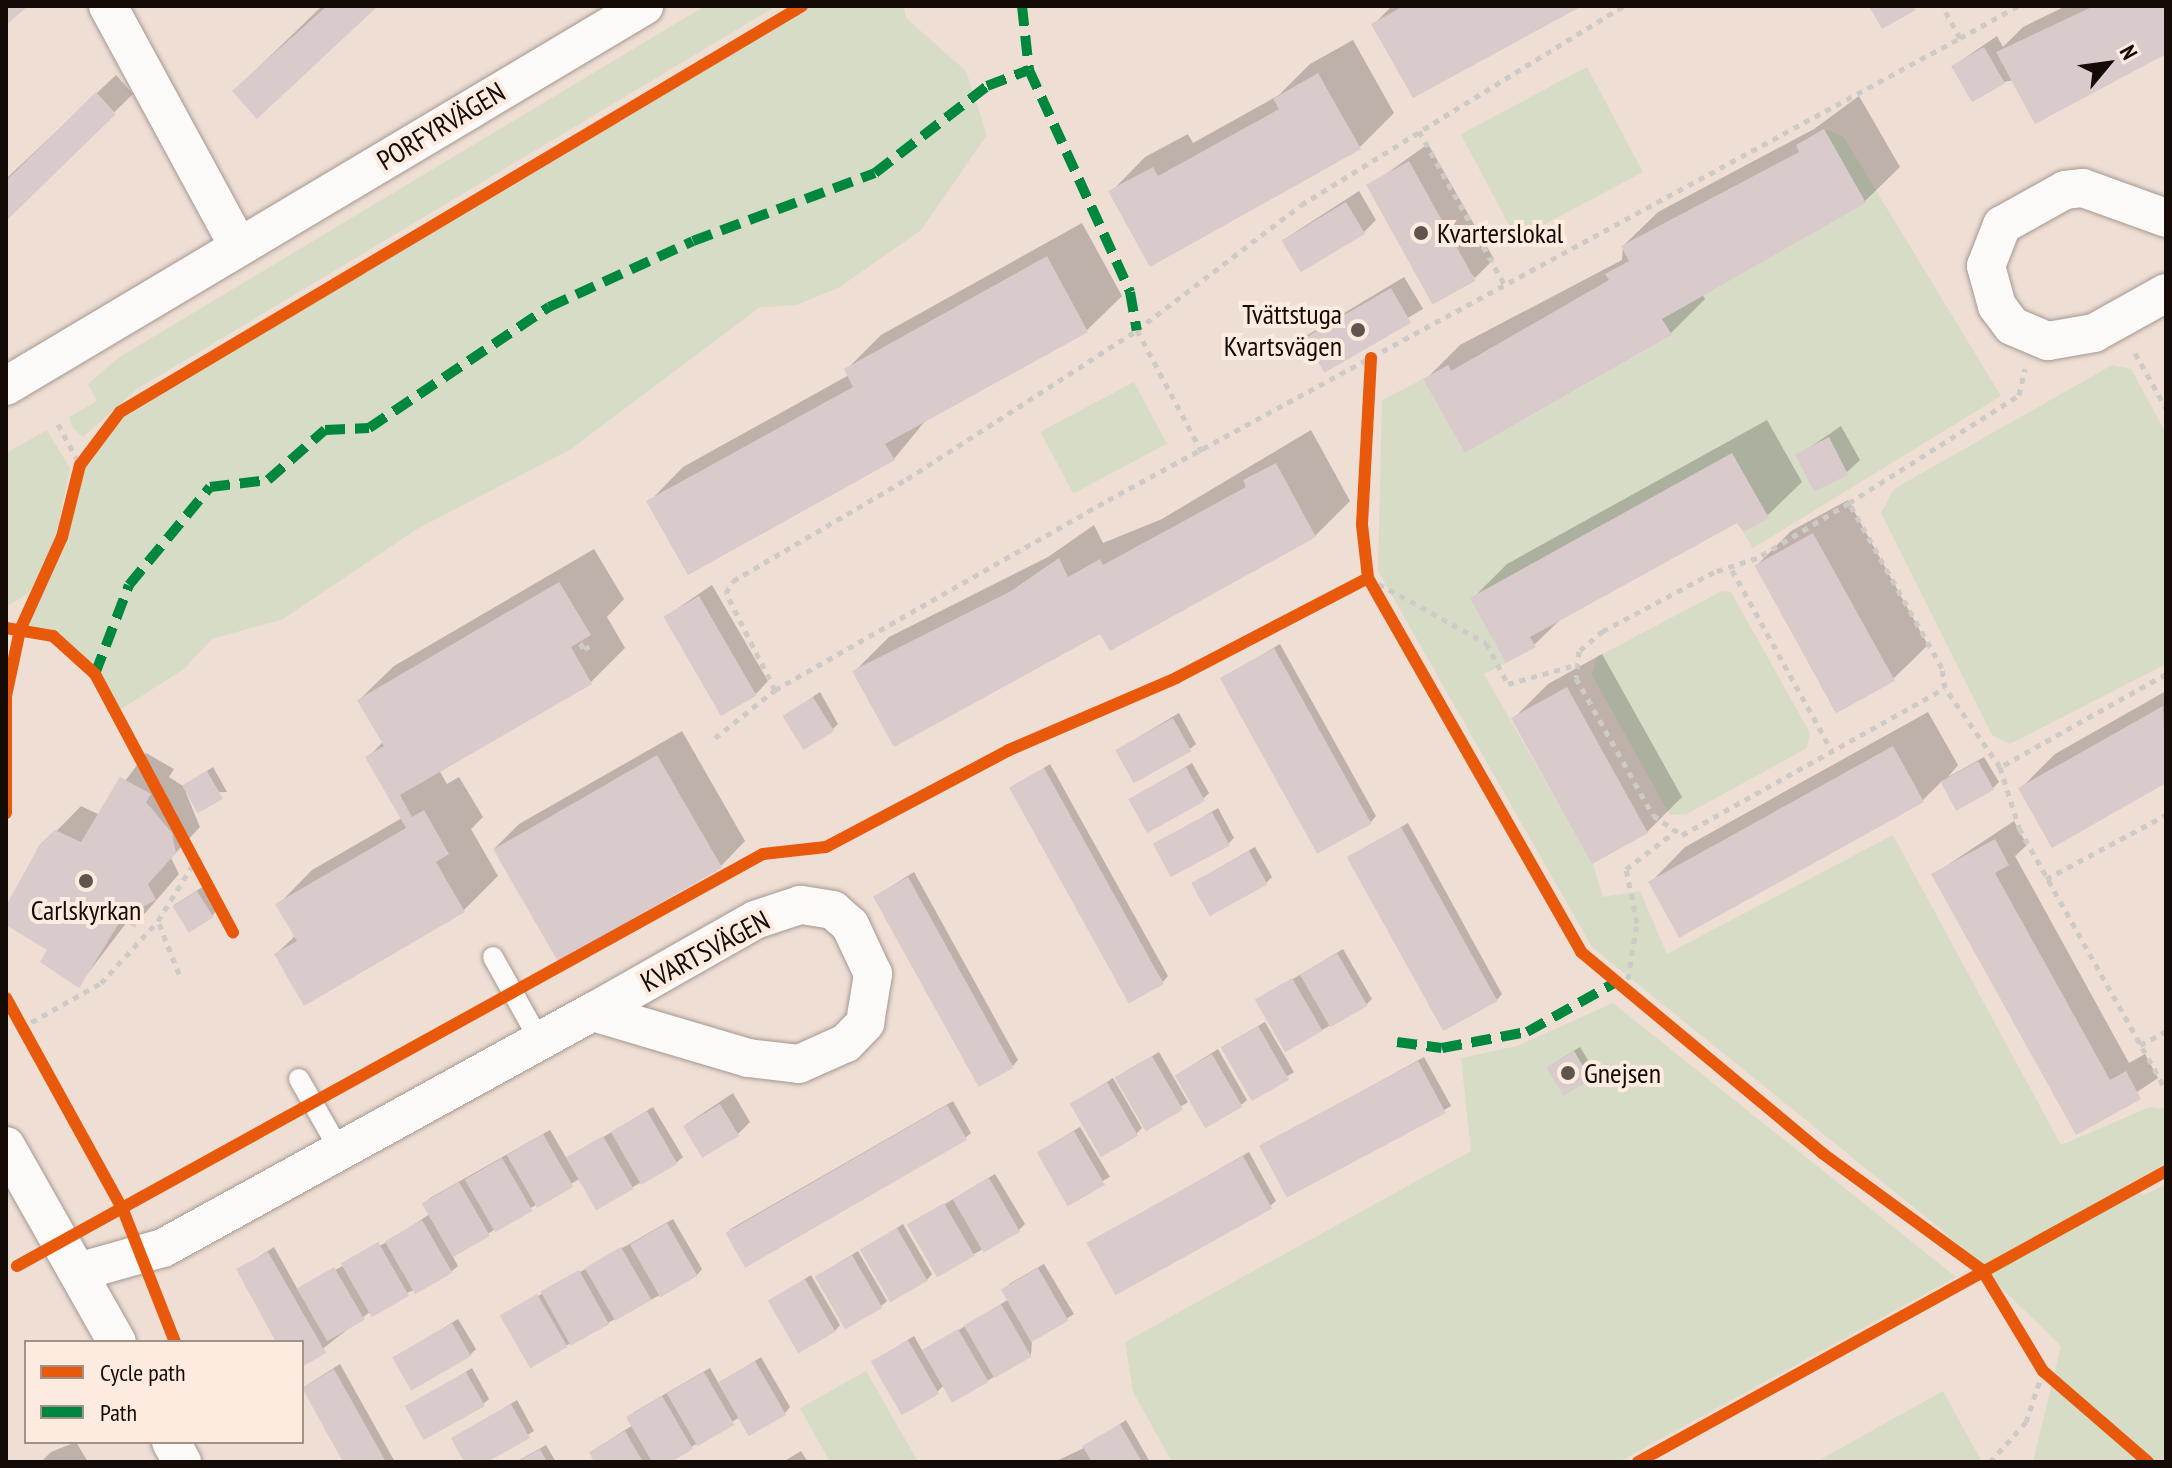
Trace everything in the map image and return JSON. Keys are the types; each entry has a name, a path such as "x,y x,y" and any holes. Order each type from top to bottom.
{"street":[{"path":"108,6 238,245"},
{"name":"PORFYRVÄGEN","path":"6,386 238,245 644,6"},
{"path":"2166,218 2083,188 2043,196 2002,225 1989,248 1990,285 2012,326 2032,337 2076,338 2120,319 2166,293"},
{"name":"KVARTSVÄGEN","path":"78,1272 138,1261 755,920 800,905 833,910 850,925 873,974 865,1023 838,1048 799,1064 748,1058 593,1012"},
{"path":"6,1146 116,1340"},
{"path":"172,1444 182,1462"}],"lane":[{"path":"493,957 540,1041"},
{"path":"299,1079 340,1151"}],"path":[{"path":"775,690 726,593 733,581 1137,330 1258,234 1623,6"},
{"path":"1942,6 1960,38"},
{"path":"715,738 775,690 1504,284 2018,6"},
{"path":"1419,131 1504,284"},
{"path":"2120,319 2166,408"},
{"path":"1137,330 1202,452"},
{"path":"1349,584 1368,578 1486,643 1508,684 1572,666 1603,631 1714,572 1732,570 1849,503 2019,395 2032,337"},
{"path":"1371,358 1371,383"},
{"path":"58,424 78,471"},
{"path":"78,471 93,443"},
{"path":"1849,503 1942,668 1945,688 2000,767 2019,828 2166,1090"},
{"path":"1365,562 1368,578 1393,615"},
{"path":"1732,570 1831,749"},
{"path":"580,643 584,649 592,645"},
{"path":"1572,666 1653,815 1672,834"},
{"path":"2000,767 2166,674"},
{"path":"1626,991 1637,923 1626,869 1672,834 1694,830 1831,749 1945,688"},
{"path":"2046,879 2166,815"},
{"path":"21,1028 101,983 158,921 200,864 190,844"},
{"path":"158,921 179,974"},
{"path":"1607,976 1637,1001"},
{"path":"12,1012 29,1041"},
{"path":"2140,1045 2166,1031"},
{"path":"2035,1358 2053,1382"},
{"path":"1990,1462 2026,1422 2043,1371"}],"green space":[{"path":"705,6 776,6 137,389 83,437 72,427 69,417 97,401 88,384 118,358"},
{"path":"802,6 904,6 906,18 966,71 987,135 921,230 840,287 796,305 760,307 571,449 417,529 283,619 212,639 184,669 118,711 75,653 53,636 20,630 62,537 80,465 120,412"},
{"path":"1587,67 1643,172 1517,239 1461,134"},
{"path":"1824,129 1843,136 2001,396 1753,548 1743,532 1768,517 1732,453 1471,598 1506,663 1484,674 1593,864 1603,897 1640,891 1667,954 1893,835 2061,1145 2150,1107 2166,1109 2166,1163 2127,1185 2144,1195 2166,1184 2166,1462 2033,1462 2061,1346 1942,1230 1592,947 1378,571 1382,400 1423,379 1465,453 1671,336 1662,319 1866,203"},
{"path":"2112,365 2131,369 2166,433 2166,664 2010,744 1992,735 1881,513 1894,489"},
{"path":"1134,382 1167,444 1073,494 1040,432"},
{"path":"47,430 70,468 55,539 30,592 6,607 6,453"},
{"path":"1722,591 1731,592 1810,733 1807,748 1687,814 1670,815 1592,675 1597,657"},
{"path":"1613,1003 1956,1277 1619,1462 1172,1462 1133,1392 1125,1342 1471,1151 1461,1058 1517,1046"},
{"path":"866,1371 918,1462 830,1462 800,1408"},
{"path":"1943,1391 1982,1462 1816,1462"}],"building":[{"path":"6,6 28,6 6,25"},
{"path":"327,6 378,6 257,119 232,91"},
{"path":"1404,6 1582,6 1413,98 1371,24"},
{"path":"1869,6 1913,6 1916,10 1882,29"},
{"path":"2094,6 2166,6 2166,54 2035,124 1996,52"},
{"path":"1984,47 2005,83 1972,102 1951,66"},
{"path":"1318,73 1361,149 1150,267 1108,191 1153,167 1158,176 1279,109 1273,99"},
{"path":"96,92 116,114 6,221 6,181"},
{"path":"1824,129 1866,203 1662,319 1672,335 1465,453 1423,379 1448,365 1451,371 1609,280 1605,274 1629,261 1621,246 1799,152 1796,145"},
{"name":"Kvarterslokal","path":"1409,161 1475,281 1433,305 1366,185"},
{"path":"1346,202 1365,234 1301,272 1282,241"},
{"path":"1047,256 1088,332 885,444 895,460 688,575 646,501 853,387 844,369"},
{"name":"Tvättstuga Kvartsvägen","path":"1391,288 1411,323 1324,373 1304,338"},
{"path":"1829,437 1848,474 1814,492 1795,454"},
{"path":"1732,453 1769,518 1743,532 1737,523 1530,637 1536,647 1506,663 1470,598"},
{"path":"1276,463 1316,537 1110,651 1100,634 894,747 852,671 1011,591 1059,558 1068,577 1100,559 1103,565 1246,487 1243,480"},
{"path":"1813,533 1895,681 1836,713 1754,565"},
{"path":"559,582 591,635 571,647 592,684 400,795 412,817 424,810 449,854 436,862 465,912 304,1006 274,954 297,941 275,904 406,828 365,757 384,746 357,700"},
{"path":"699,596 756,696 721,716 663,616"},
{"path":"1274,648 1371,824 1317,854 1220,678"},
{"path":"1567,687 1648,833 1592,864 1511,718"},
{"path":"813,697 834,731 804,750 782,716"},
{"path":"2163,706 2166,783 2052,848 2018,788"},
{"path":"1173,718 1191,751 1134,783 1115,750"},
{"path":"1893,746 1924,802 1679,938 1648,882"},
{"path":"657,755 722,868 558,962 493,850"},
{"path":"1978,761 1994,790 1956,811 1940,782"},
{"path":"1186,767 1205,801 1147,833 1128,799"},
{"path":"1044,768 1164,984 1129,1003 1009,787"},
{"path":"207,771 223,799 198,813 182,786"},
{"name":"Carlskyrkan","path":"120,777 151,794 146,802 172,833 176,853 148,884 156,900 141,908 135,928 121,920 79,988 40,962 47,950 6,925 6,906 40,844 55,830 81,842"},
{"path":"1212,812 1230,846 1171,877 1153,843"},
{"path":"1401,827 1497,1001 1443,1031 1347,857"},
{"path":"1995,839 2009,865 1995,873 2110,1080 2126,1071 2141,1099 2076,1135 1931,874"},
{"path":"1249,851 1267,884 1210,916 1191,883"},
{"path":"908,877 1014,1068 979,1087 873,896"},
{"path":"197,891 213,917 189,933 172,906"},
{"path":"1337,953 1368,1006 1330,1027 1300,974"},
{"path":"1292,978 1322,1031 1285,1052 1255,1000"},
{"path":"1258,1026 1289,1080 1252,1101 1221,1048"},
{"name":"Gnejsen","path":"1574,1051 1591,1079 1564,1096 1547,1067"},
{"path":"1212,1054 1242,1107 1205,1128 1175,1076"},
{"path":"1152,1056 1183,1110 1146,1131 1115,1078"},
{"path":"1418,1061 1446,1113 1287,1198 1259,1146"},
{"path":"1107,1082 1138,1136 1101,1157 1070,1104"},
{"path":"720,1104 739,1136 702,1158 683,1126"},
{"path":"947,1105 967,1140 745,1268 725,1233"},
{"path":"647,1111 678,1164 641,1185 611,1132"},
{"path":"1074,1131 1105,1185 1068,1206 1037,1152"},
{"path":"543,1134 574,1187 537,1208 507,1155"},
{"path":"603,1136 634,1189 596,1210 566,1158"},
{"path":"1243,1156 1272,1208 1116,1295 1086,1243"},
{"path":"502,1158 532,1211 495,1232 465,1180"},
{"path":"989,1178 1020,1232 984,1253 953,1199"},
{"path":"459,1182 490,1236 453,1257 422,1204"},
{"path":"944,1203 975,1256 937,1277 907,1224"},
{"path":"422,1220 452,1273 415,1294 385,1242"},
{"path":"667,1223 698,1276 660,1297 630,1244"},
{"path":"897,1228 928,1281 890,1302 860,1250"},
{"path":"378,1242 409,1296 372,1317 341,1264"},
{"path":"621,1247 652,1300 615,1321 585,1268"},
{"path":"268,1252 326,1353 304,1366 304,1340 275,1340 236,1269"},
{"path":"852,1255 882,1308 845,1329 815,1276"},
{"path":"334,1267 364,1320 327,1341 297,1288"},
{"path":"1038,1268 1068,1321 1031,1342 1001,1290"},
{"path":"579,1270 609,1324 571,1346 541,1291"},
{"path":"805,1279 835,1332 798,1353 768,1300"},
{"path":"537,1294 568,1347 530,1368 500,1316"},
{"path":"1001,1304 1032,1357 994,1378 964,1326"},
{"path":"452,1323 471,1356 411,1390 392,1358"},
{"path":"958,1329 989,1382 952,1403 922,1350"},
{"path":"908,1340 939,1394 902,1415 871,1362"},
{"path":"755,1361 786,1415 749,1436 718,1382"},
{"path":"334,1369 386,1462 343,1462 304,1387"},
{"path":"466,1372 485,1406 424,1440 405,1406"},
{"path":"704,1372 734,1425 697,1446 667,1394"},
{"path":"662,1396 693,1449 671,1462 652,1462 626,1417"},
{"path":"511,1404 530,1438 487,1462 464,1462 451,1438"},
{"path":"1120,1424 1142,1462 1092,1462 1082,1446"},
{"path":"625,1431 643,1462 594,1462 589,1452"},
{"path":"540,1449 547,1462 517,1462"}],"marked path":[{"path":"1022,6 1029,70 1130,292 1137,330"},
{"path":"95,674 129,585 210,487 268,480 325,430 369,428 549,307 693,241 875,173 987,86 1029,70"},
{"path":"1397,1042 1442,1048 1527,1032 1616,982"}],"cycle path":[{"path":"6,813 6,696 20,630 62,537 80,465 120,412 802,6"},
{"path":"1371,358 1362,525 1368,578 1581,952 1822,1153 1982,1270 2043,1371 2148,1462"},
{"path":"17,1266 763,854 826,847 1009,750 1176,678 1368,578"},
{"path":"6,628 53,636 95,674 233,932"},
{"path":"6,998 123,1210 174,1340"},
{"path":"1638,1462 2166,1171"}],"place":[{"name":"Kvarterslokal","path":"1421,233"},
{"name":"Tvättstuga Kvartsvägen","path":"1358,330"},
{"name":"Carlskyrkan","path":"86,881"},
{"name":"Gnejsen","path":"1568,1073"}]}
